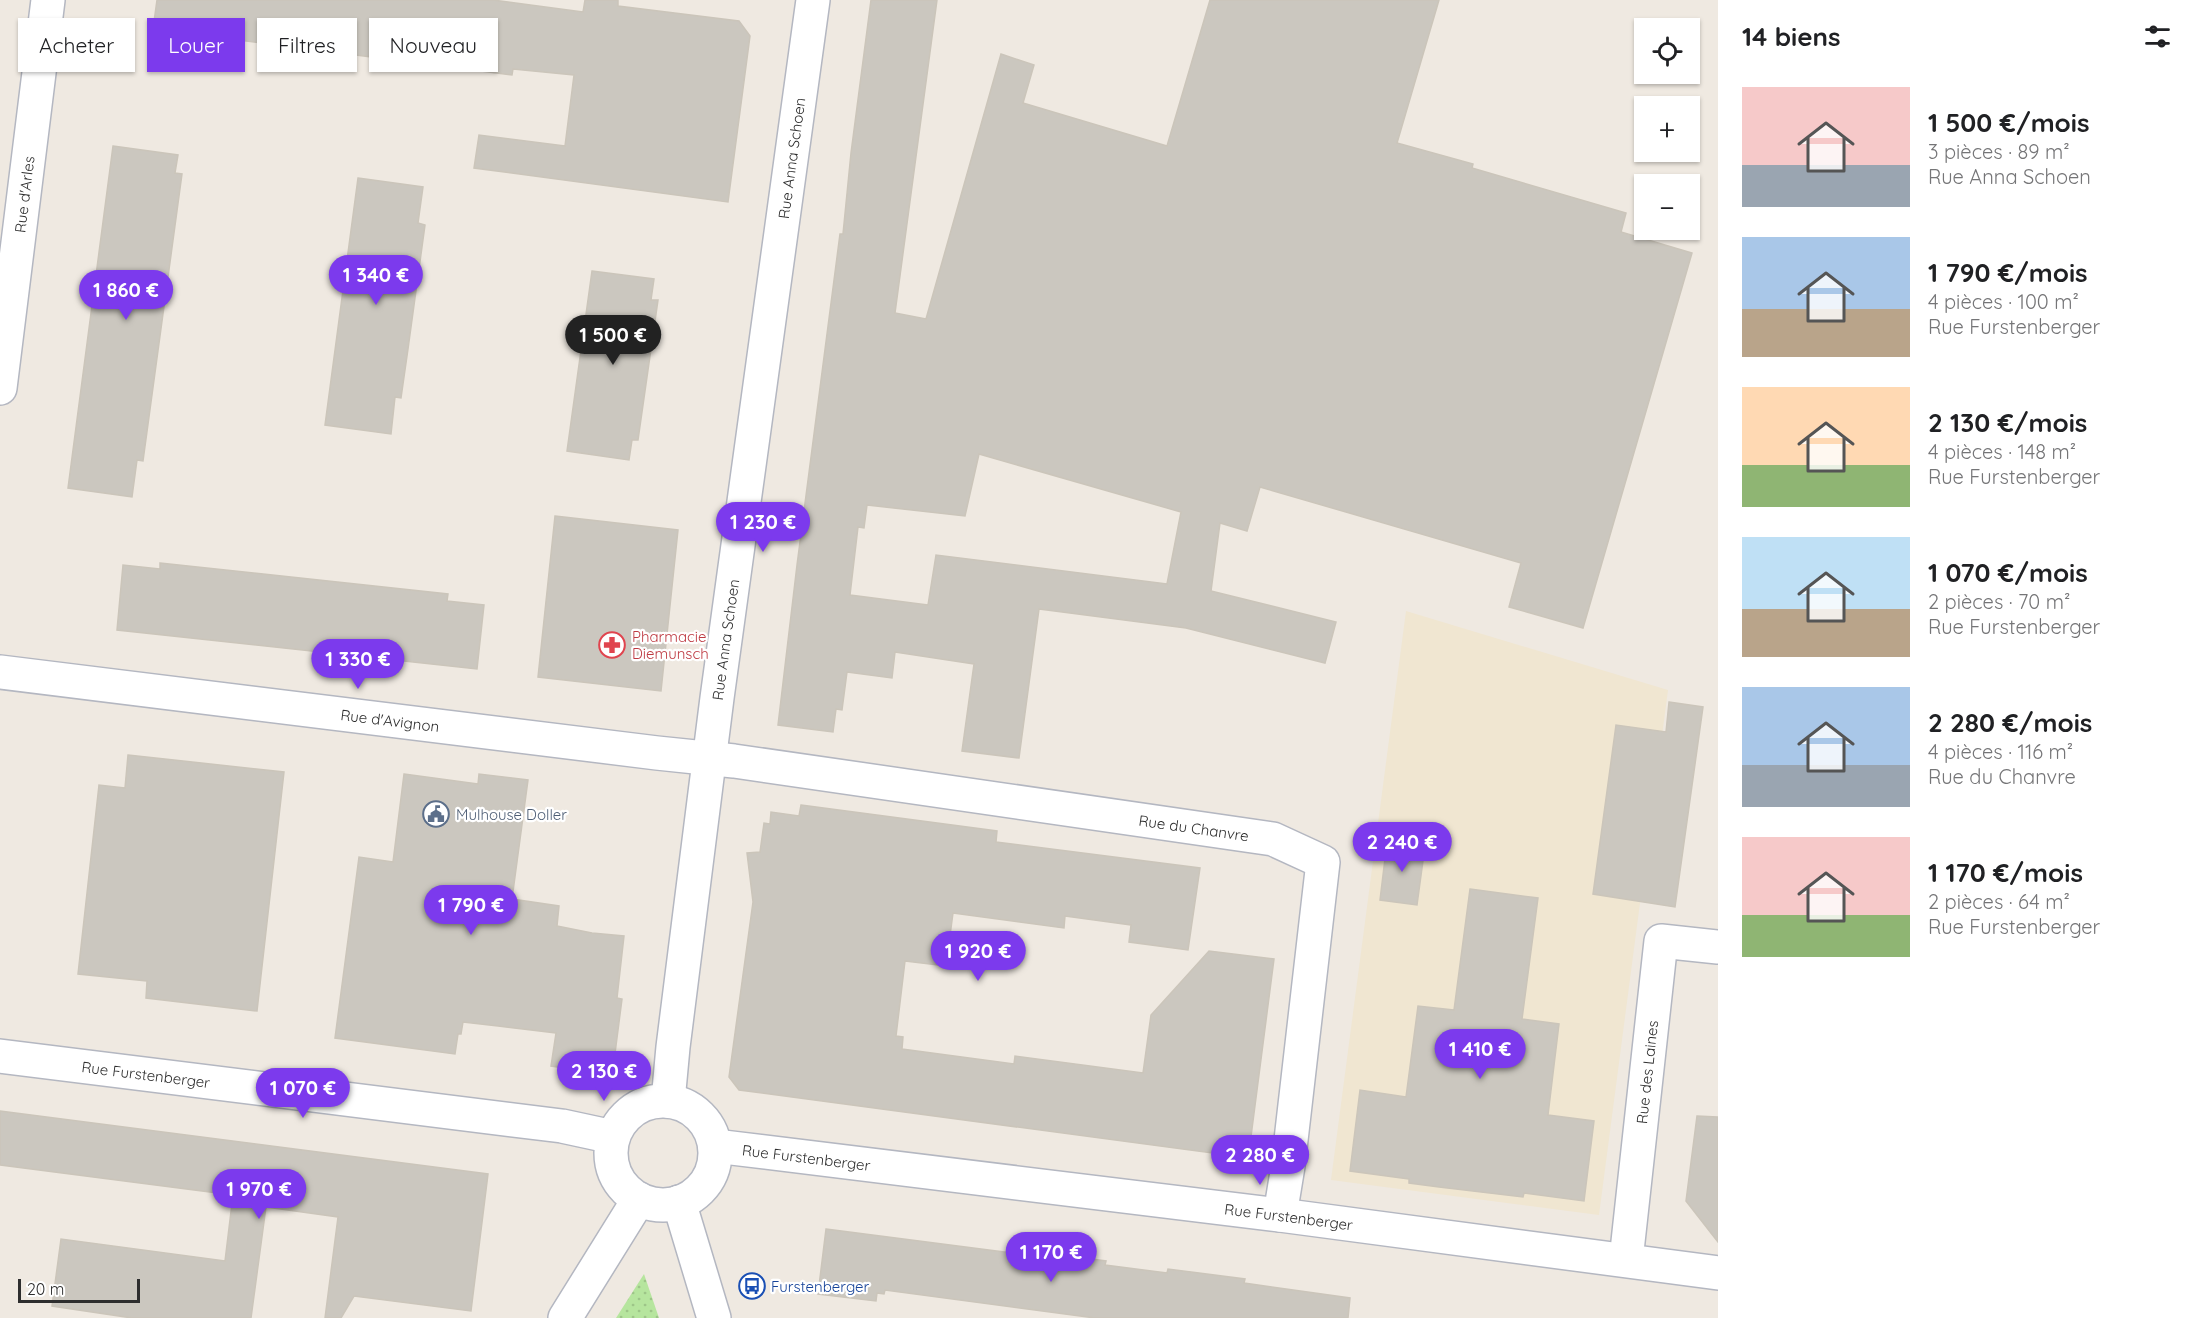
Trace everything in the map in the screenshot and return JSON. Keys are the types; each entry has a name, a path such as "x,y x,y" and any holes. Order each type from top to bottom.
{"street":[{"name":"Rue d'Arles","path":"0,388 48,0"},
{"name":"Rue Anna Schoen","path":"668,1101 720,675 813,0"},
{"name":"Rue d'Avignon","path":"0,672 710,760"},
{"name":"Rue du Chanvre","path":"710,760 742,762 1272,838 1323,862 1288,1166 1280,1215"},
{"name":"Rue des Laines","path":"1626,1260 1661,941 1718,947"},
{"name":"Rue Furstenberger","path":"0,1056 562,1126 613,1137"},
{"path":"668,1101 685,1106 699,1115 710,1130 715,1146 715,1160 703,1186 692,1196 679,1202 652,1204 639,1199 618,1179 612,1166 613,1137 621,1121 634,1108 651,1102 668,1101"},
{"name":"Rue Furstenberger","path":"715,1146 1280,1215 1718,1273"},
{"path":"565,1318 639,1199"},
{"path":"679,1202 714,1318"}],"shaded area":[{"path":"1406,611 1668,690 1599,1215 1331,1180"}],"green space":[{"path":"644,1274 659,1318 616,1318"}],"building":[{"path":"157,0 493,0 583,12 585,0 618,0 618,6 739,21 750,36 728,202 474,168 479,135 565,146 574,75 513,69 512,75 489,72 498,72 498,18 369,18 369,57 357,55 357,18 257,18 257,42 245,41 245,18 155,18"},
{"path":"871,0 937,0 895,313 926,319 1001,54 1034,65 1023,103 1167,146 1210,0 1439,0 1397,143 1473,164 1472,168 1626,213 1621,232 1634,236 1634,240 1648,240 1692,253 1583,628 1509,607 1521,563 1260,487 1247,531 1220,523 1211,591 1336,622 1325,663 1186,628 1039,609 1019,758 962,751 974,664 895,652 892,678 847,672 842,710 836,709 833,732 778,725 840,234 843,234","holes":["979,454 1181,512 1167,584 936,555 928,605 850,595 858,527 864,528 867,505 965,516"]},
{"path":"113,146 178,155 175,173 182,174 143,461 137,460 132,497 68,488"},
{"path":"358,178 423,187 418,223 425,225 401,398 395,397 391,434 325,425"},
{"path":"592,271 654,279 651,300 658,300 638,440 632,440 629,460 567,451"},
{"path":"555,516 678,530 661,691 538,677"},
{"path":"160,563 448,594 447,601 484,605 477,669 117,630 123,565 160,569"},
{"path":"1669,702 1703,707 1675,907 1593,894 1616,725 1666,732"},
{"path":"128,755 284,772 257,1011 146,998 147,981 78,974 99,785 125,788"},
{"path":"404,774 478,784 479,774 528,780 512,899 559,906 557,926 624,936 617,998 622,999 614,1061 599,1073 551,1066 556,1033 463,1022 461,1034 458,1034 455,1054 335,1038 359,857 393,862"},
{"path":"801,805 997,831 996,842 1200,868 1188,950 1129,942 1131,925 1065,916 1064,928 953,913 946,966 905,961 896,1036 903,1037 902,1049 1014,1064 1015,1056 1143,1073 1151,1015 1209,951 1274,959 1250,1144 1235,1156 739,1090 729,1077 753,902 747,853 760,852 764,823 770,824 771,812 799,816"},
{"path":"1387,842 1425,846 1417,905 1380,900"},
{"path":"1470,889 1538,898 1522,1019 1559,1024 1548,1115 1594,1121 1584,1201 1524,1193 1523,1197 1439,1187 1409,1183 1409,1179 1350,1171 1360,1090 1406,1097 1418,1006 1454,1010"},
{"path":"0,1111 488,1174 471,1311 354,1296 341,1318 325,1318 338,1217 266,1207 251,1318 132,1318 52,1306 61,1239 225,1261 233,1195 0,1165"},
{"path":"1697,1116 1718,1117 1718,1242 1686,1201"},
{"path":"826,1229 1028,1255 1029,1251 1106,1261 1105,1265 1167,1273 1168,1269 1245,1279 1244,1283 1350,1298 1348,1318 1095,1318 885,1290 884,1294 877,1293 876,1301 818,1294"}],"place":[{"name":"Pharmacie Diemunsch","path":"612,645"},
{"name":"Mulhouse Doller","path":"436,814"},
{"name":"Furstenberger","path":"752,1286"}]}
